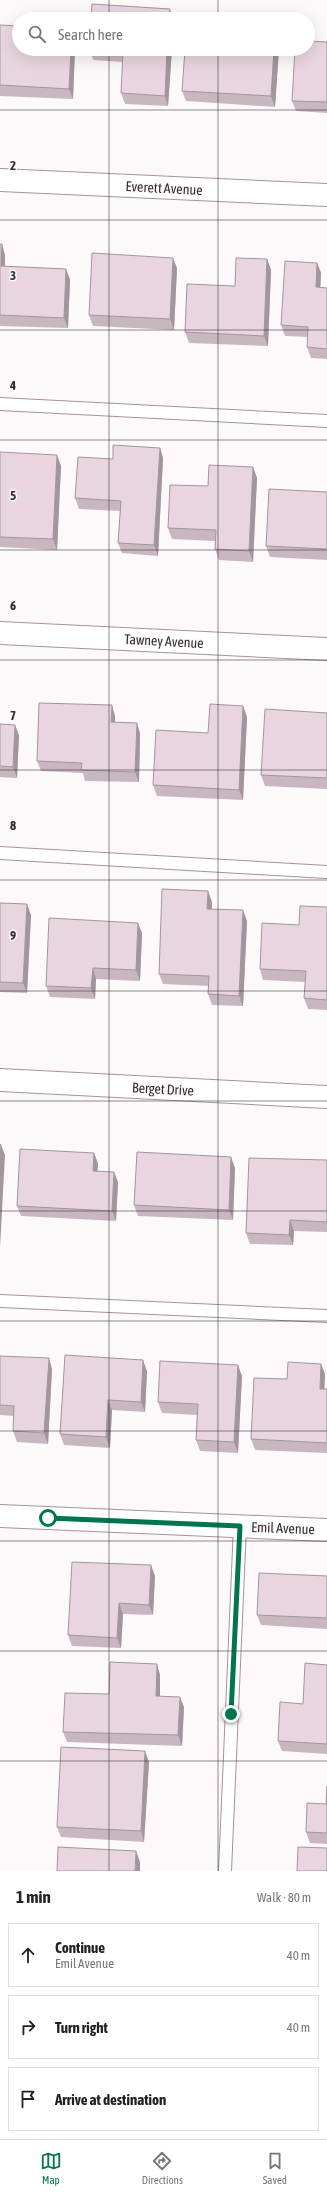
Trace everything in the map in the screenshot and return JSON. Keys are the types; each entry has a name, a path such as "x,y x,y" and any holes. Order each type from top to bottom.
{"street":[{"name":"Everett Avenue","path":"0,180 327,195"},
{"name":"Tawney Avenue","path":"0,633 327,649"},
{"name":"Berget Drive","path":"0,1080 327,1097"},
{"name":"Emil Avenue","path":"0,1516 327,1530"}],"lane":[{"path":"0,404 327,421"},
{"path":"0,853 327,872"},
{"path":"0,1301 327,1316"},
{"path":"225,1871 240,1526"}],"building":[{"path":"92,4 170,9 170,12 91,12"},
{"path":"0,25 12,26 12,56 71,56 69,89 0,85"},
{"path":"315,41 327,42 327,102 292,101 295,56 315,56"},
{"path":"123,56 167,56 165,96 121,93"},
{"path":"184,56 274,56 271,96 182,91"},
{"path":"0,244 2,244 1,266 66,269 64,318 0,315"},
{"path":"92,253 173,258 170,319 89,315"},
{"path":"236,258 267,259 264,336 185,332 187,284 235,286"},
{"path":"285,261 317,263 316,287 327,288 327,349 307,347 308,327 281,325"},
{"path":"113,445 160,448 154,545 118,543 121,501 75,498 78,457 113,459"},
{"path":"0,452 57,455 53,539 0,537"},
{"path":"209,465 253,467 249,551 215,549 216,530 168,528 170,485 208,486"},
{"path":"269,489 327,492 327,549 266,546"},
{"path":"39,703 112,705 111,722 137,723 135,772 81,770 82,763 37,761"},
{"path":"210,704 243,706 239,790 153,785 156,730 208,733"},
{"path":"265,709 327,713 327,778 261,775"},
{"path":"0,724 15,725 13,767 0,766"},
{"path":"162,889 208,891 207,909 243,910 239,996 208,994 209,976 159,974"},
{"path":"0,903 27,904 23,983 0,982"},
{"path":"300,906 327,907 327,1000 304,998 306,971 260,969 262,923 299,925"},
{"path":"49,918 138,923 136,970 93,968 91,988 46,986"},
{"path":"20,1149 94,1153 93,1171 114,1172 112,1211 17,1206"},
{"path":"137,1152 231,1157 229,1210 134,1205"},
{"path":"249,1158 327,1160 327,1222 290,1220 289,1235 246,1233"},
{"path":"65,1355 143,1360 141,1402 108,1400 106,1437 60,1434"},
{"path":"0,1356 49,1358 44,1433 13,1431 14,1406 0,1405"},
{"path":"160,1361 238,1365 234,1442 196,1440 198,1404 158,1402"},
{"path":"288,1362 321,1364 320,1389 327,1389 327,1443 251,1439 254,1378 287,1379"},
{"path":"72,1562 151,1565 149,1605 119,1603 117,1638 68,1635"},
{"path":"259,1573 327,1576 327,1618 257,1615"},
{"path":"110,1662 157,1664 156,1696 180,1697 178,1735 63,1732 65,1693 109,1694"},
{"path":"305,1663 327,1665 327,1744 278,1741 280,1702 303,1704"},
{"path":"61,1747 145,1751 141,1831 57,1827"},
{"path":"327,1786 327,1833 306,1832 307,1803 326,1804"},
{"path":"58,1847 136,1851 135,1871 57,1871"},
{"path":"298,1847 327,1848 327,1871 297,1871"}],"route":[{"path":"48,1518 240,1526 231,1714"}]}
